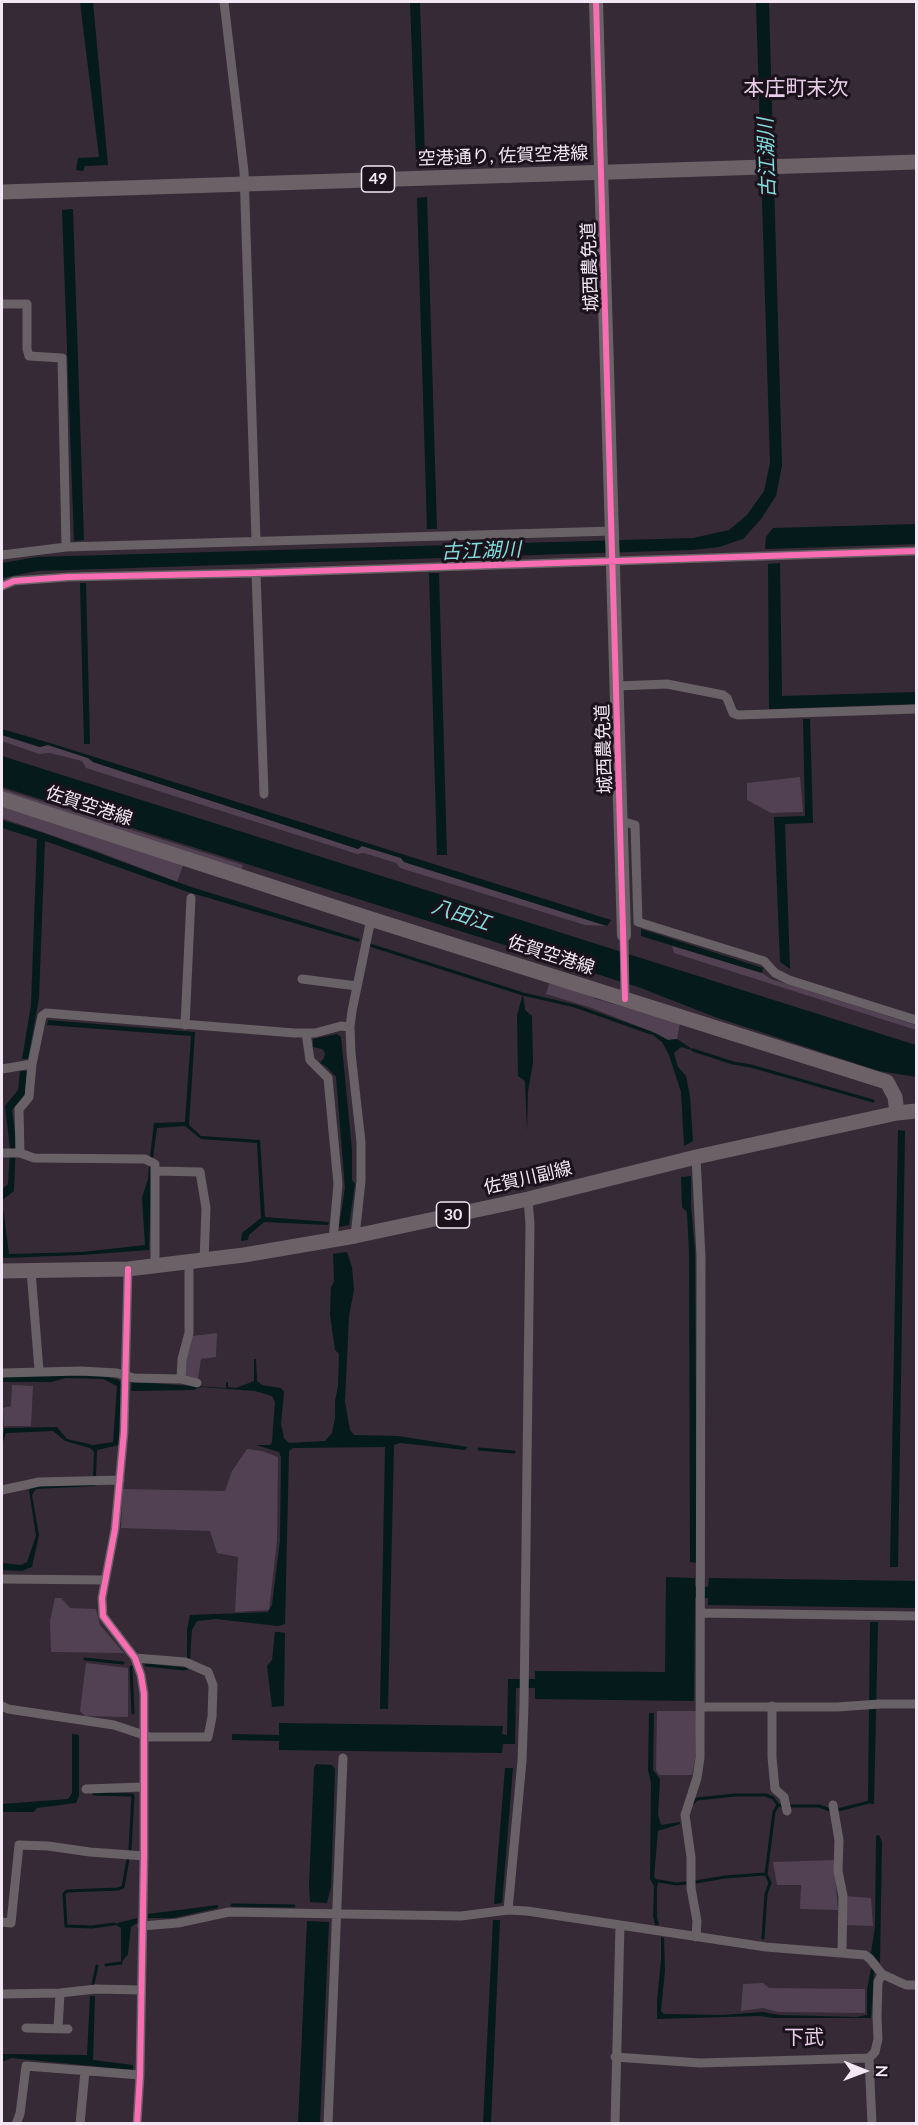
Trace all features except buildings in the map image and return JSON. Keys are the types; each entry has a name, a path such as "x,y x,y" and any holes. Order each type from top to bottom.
{"main road":[{"name":"空港通り, 佐賀空港線","path":"2,192 916,162"},
{"name":"佐賀空港線","path":"2,799 371,919 887,1082 895,1097 897,1113"},
{"name":"佐賀川副線","path":"2,1271 128,1269 197,1262 356,1236 528,1199 696,1157 897,1113 916,1111"}],"street":[{"path":"224,2 245,183 256,540"},
{"name":"城西農免道","path":"596,2 624,935"},
{"path":"2,304 27,304 29,356 62,358 66,547"},
{"path":"2,555 27,550 66,547 613,531"},
{"path":"2,586 14,581 68,577 916,551"},
{"path":"256,573 264,794"},
{"path":"617,686 667,684 723,695 727,698 733,713 738,715 916,709"},
{"path":"621,820 635,825 638,922 764,961 775,973 789,980 916,1020"},
{"path":"185,1025 191,898"},
{"path":"356,1236 361,1181 361,1142 350,1027 371,919"},
{"path":"624,935 626,999"},
{"path":"302,979 357,986"},
{"path":"20,1153 19,1109 29,1097 32,1064 42,1016 46,1013 306,1034 341,1026 350,1027"},
{"path":"306,1034 310,1060 328,1078 338,1184 333,1240"},
{"path":"2,1069 32,1064"},
{"path":"2,1153 20,1153 34,1158 145,1159 155,1164 155,1266"},
{"path":"696,1157 701,1257 700,1758 697,1778 685,1815 691,1857 691,1888 698,1921 696,1937"},
{"path":"156,1171 200,1172 206,1208 189,1334 182,1359 181,1380"},
{"path":"508,1910 522,1761 524,1691 530,1224 528,1199"},
{"path":"128,1269 124,1432 115,1529 102,1598 103,1616 135,1658 141,1675 144,1695 144,1856 137,2124"},
{"path":"31,1271 39,1370"},
{"path":"2,1373 39,1370 81,1371 197,1383"},
{"path":"2,1490 39,1482 120,1480"},
{"path":"2,1579 105,1580"},
{"path":"701,1612 916,1616"},
{"path":"2,1707 114,1725 150,1737 208,1737 212,1717 213,1685 208,1672 185,1662 135,1658"},
{"path":"700,1707 837,1707 916,1704"},
{"path":"772,1706 772,1757 775,1789 784,1797 787,1811"},
{"path":"328,2124 343,1758"},
{"path":"86,1789 143,1787"},
{"path":"833,1805 839,1840 838,1871 843,1896 842,1952"},
{"path":"2,1922 11,1923 19,1845 144,1856"},
{"path":"142,1926 178,1923 230,1911 461,1916 508,1910 766,1947 864,1955 882,1974 906,1984 916,1985"},
{"path":"615,2124 620,1925"},
{"path":"615,2057 700,2063 869,2058 875,2052 878,2039 878,1982 882,1974"},
{"path":"2,1994 60,1993 96,1989 141,1990"},
{"path":"26,2028 63,2029 60,1993"},
{"path":"869,2058 872,2124"},
{"path":"16,2124 20,2114 26,2066 140,2075"},
{"path":"80,2124 85,2071"}],"shaded area":[{"path":"2,735 39,747 48,745 88,758 93,762 358,849 362,846 401,858 404,862 607,926 585,925 400,868 396,863 364,853 357,854 86,768 82,761 50,753 39,754 2,741"},
{"path":"800,777 803,812 771,813 747,800 747,783"},
{"path":"2,789 243,865 241,871 2,795"},
{"path":"2,806 184,863 177,882 2,818"},
{"path":"672,946 762,973 771,979 916,1025 916,1030 674,953"},
{"path":"551,977 596,999 680,1023 677,1039 668,1040 592,1008 546,994"},
{"path":"217,1333 216,1357 201,1359 198,1379 185,1378 185,1361 192,1336"},
{"path":"12,1385 33,1386 31,1426 4,1426 3,1408 11,1406"},
{"path":"247,1449 262,1451 278,1457 277,1541 269,1610 235,1612 238,1557 217,1553 210,1531 121,1528 123,1489 225,1491 232,1471"},
{"path":"55,1598 61,1598 70,1608 96,1609 100,1625 124,1653 51,1652 50,1621"},
{"path":"86,1663 128,1668 128,1717 85,1716 80,1711"},
{"path":"657,1711 697,1711 695,1760 692,1775 659,1775 656,1770"},
{"path":"834,1860 838,1910 800,1909 801,1885 777,1885 773,1862"},
{"path":"846,1896 871,1898 873,1926 846,1925"},
{"path":"763,1983 769,1988 865,1989 865,2013 778,2012 763,2008 741,2011 743,1984"}],"water":[{"path":"80,2 93,2 108,165 85,166 83,171 76,170 78,158 99,157"},
{"path":"410,2 420,2 425,158 416,159"},
{"name":"古江湖川","path":"756,2 769,2 782,466 776,496 761,519 743,539 719,547 692,550 37,571 2,578 2,563 37,557 693,538 729,530 747,515 764,491 770,463"},
{"path":"427,197 437,529 427,529 417,198"},
{"path":"73,209 84,540 74,541 62,210"},
{"path":"916,524 916,544 765,549 766,537 773,528"},
{"path":"780,563 782,696 916,692 916,704 769,709 768,564"},
{"path":"429,573 439,573 447,855 437,855"},
{"path":"80,583 86,583 90,744 84,744"},
{"path":"803,719 810,719 813,823 785,824 790,969 780,962 774,817 805,816"},
{"path":"2,729 611,920 607,926 404,862 401,858 362,846 358,849 93,762 88,758 48,745 40,747 2,735"},
{"name":"八田江","path":"2,756 916,1045 916,1077 879,1071 715,1017 638,987 2,787"},
{"path":"2,820 191,887 360,939 359,942 188,892 45,841 39,998 28,1059 22,1059 31,1005 37,839 2,828"},
{"path":"641,929 763,968 762,973 641,936"},
{"path":"523,994 525,1010 532,1016 533,1063 528,1091 527,1131 525,1081 518,1076 517,1015"},
{"path":"48,1020 195,1032 189,1125 201,1136 260,1140 265,1217 329,1222 328,1225 264,1222 249,1235 248,1240 241,1241 242,1233 261,1218 257,1143 201,1139 185,1126 157,1128 153,1158 150,1157 154,1123 185,1122 191,1036 47,1025"},
{"path":"649,1032 668,1040 677,1039 695,1051 681,1047 674,1053 678,1067 686,1076 690,1096 693,1141 684,1146 681,1092 669,1055 662,1042"},
{"path":"337,1034 341,1037 352,1150 352,1180 355,1184 349,1225 339,1227 345,1188 336,1077 320,1063 325,1053 322,1049 313,1047 313,1039"},
{"path":"20,1071 27,1071 25,1094 12,1110 16,1141 14,1191 2,1200 2,1189 8,1184 10,1149 5,1106 18,1090"},
{"path":"898,1130 905,1131 898,1567 890,1567"},
{"path":"149,1166 152,1167 149,1250 2,1258 2,1200 9,1254 82,1252 145,1245 142,1198 148,1179"},
{"path":"691,1176 695,1251 697,1563 690,1562 689,1251 687,1212 682,1207 681,1177"},
{"path":"347,1252 352,1267 354,1290 349,1316 345,1402 350,1430 354,1435 398,1436 468,1447 465,1450 400,1443 394,1445 388,1709 380,1709 385,1447 293,1448 289,1451 285,1624 278,1626 216,1619 197,1621 192,1630 190,1659 187,1659 187,1629 190,1615 268,1612 272,1605 280,1541 281,1457 279,1452 256,1445 270,1445 272,1442 275,1402 272,1396 255,1391 201,1387 193,1390 131,1391 132,1382 226,1388 226,1382 228,1382 228,1387 236,1388 254,1381 254,1359 256,1359 257,1381 262,1385 281,1388 284,1392 281,1424 284,1438 289,1443 325,1441 332,1433 338,1386 339,1354 335,1350 330,1315 331,1287 334,1282 333,1254"},
{"path":"104,1376 122,1383 119,1445 97,1450 96,1476 93,1476 94,1452 90,1448 65,1441 53,1431 6,1433 2,1445 4,1428 57,1427 67,1439 93,1445 113,1442 117,1386 103,1379 66,1378 51,1382 2,1382 2,1377"},
{"path":"96,1483 95,1486 36,1489 32,1495 39,1535 32,1567 22,1571 2,1570 2,1563 21,1565 27,1562 36,1536 29,1490 34,1486"},
{"path":"666,1577 695,1578 695,1586 708,1587 709,1578 916,1581 916,1608 708,1605 708,1598 695,1598 694,1701 535,1699 535,1688 516,1688 515,1744 503,1744 502,1753 279,1750 279,1741 232,1740 232,1734 279,1735 279,1723 503,1726 502,1734 507,1735 508,1679 535,1679 535,1671 665,1672"},
{"path":"870,1622 878,1622 874,1804 868,1800"},
{"path":"275,1632 285,1633 284,1706 272,1707 267,1666 272,1660"},
{"path":"649,1713 654,1713 653,1770 660,1779 658,1815 661,1825 680,1822 680,1824 658,1831 654,1877 659,1881 657,1917 659,1925 655,1925 653,1916 654,1886 650,1879"},
{"path":"72,1734 79,1735 79,1796 76,1803 37,1808 34,1812 2,1812 2,1804 68,1799 72,1793"},
{"path":"316,1764 332,1765 335,1769 331,1887 327,1903 310,1902 314,1768"},
{"path":"505,1768 513,1768 502,1903 494,1904"},
{"path":"879,1835 882,1842 880,1963 871,1953 875,1927 876,1836"},
{"path":"218,1905 218,1908 173,1918 148,1918 148,1914"},
{"path":"137,1918 137,1923 131,1927 128,1954 121,1963 121,1928 114,1924"},
{"path":"493,1920 500,1920 491,2123 483,2124"},
{"path":"307,1921 329,1922 320,2123 298,2123"},
{"path":"661,1937 664,1938 665,1970 661,2011 664,2014 722,2015 763,2012 779,2015 856,2017 867,2015 867,1990 871,1968 874,1971 871,2018 759,2016 657,2019"},
{"path":"90,1996 95,1996 93,2060 133,2065 133,2070 11,2058 2,2062 2,2054 87,2055"}],"waterway":[{"path":"370,945 523,994 575,1006 651,1033"},
{"path":"693,1050 873,1101"},
{"path":"479,1449 514,1452"},
{"path":"85,1659 123,1663"},
{"path":"146,1665 187,1668"},
{"path":"131,1667 133,1713"},
{"path":"94,1794 133,1795 130,1849"},
{"path":"693,1803 697,1799 766,1795 773,1798 778,1805 783,1806"},
{"path":"838,1810 869,1802"},
{"path":"763,1938 766,1894 770,1883 766,1874 774,1812 778,1805"},
{"path":"790,1806 819,1806 830,1810"},
{"path":"114,1924 92,1927 66,1926 64,1894 67,1891 123,1887 128,1859"},
{"path":"696,1882 765,1874"},
{"path":"659,1881 686,1883"},
{"path":"232,1905 294,1906"},
{"path":"106,1965 121,1963"},
{"path":"93,1984 97,1966"}],"cycle path":[{"path":"596,2 625,999"},
{"path":"2,586 14,581 68,577 916,551"},
{"path":"128,1269 124,1432 115,1529 102,1598 103,1616 135,1658 144,1694 144,1856 137,2124"}],"district":[{"name":"本庄町末次","path":"796,88"},
{"name":"下武","path":"804,2038"}]}
